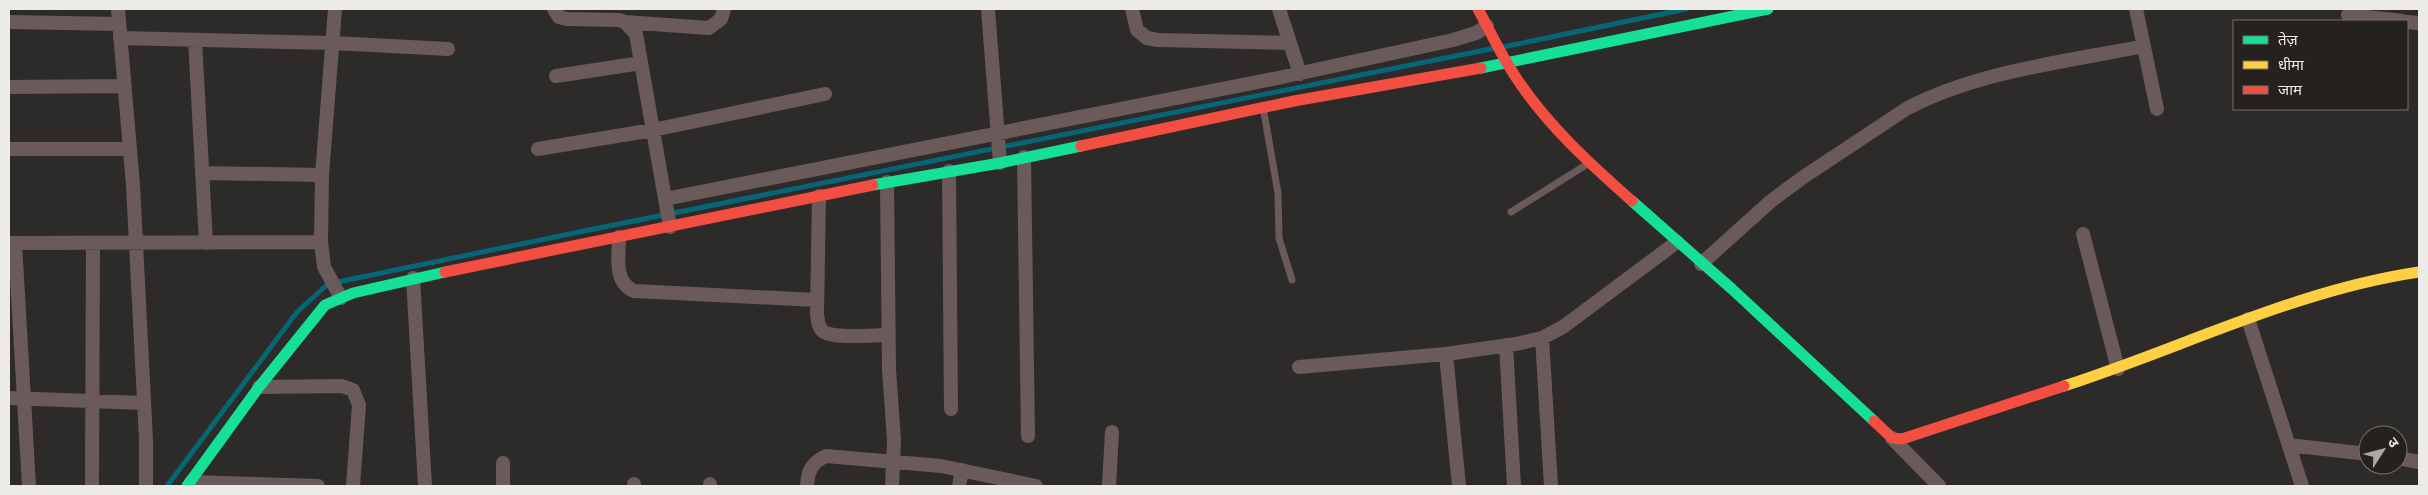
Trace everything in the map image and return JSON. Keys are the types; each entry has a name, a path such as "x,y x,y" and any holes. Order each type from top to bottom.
{"street":[{"path":"118,9 130,149 144,403 146,486"},
{"path":"335,9 322,175 322,259 327,274 339,294"},
{"path":"554,9 559,17 567,19 619,20 709,28 721,20 724,9"},
{"path":"988,9 999,148"},
{"path":"1132,9 1137,30 1147,38 1290,43"},
{"path":"1279,9 1300,74"},
{"path":"1478,9 1515,76 1545,115 1590,163 1701,264 1732,289 1892,438 1939,486"},
{"path":"667,213 819,196 949,171 999,148 1024,157 1263,107 1508,63 1768,9"},
{"path":"2136,9 2157,109"},
{"path":"2348,15 2394,20"},
{"path":"9,22 119,31 195,40 333,43 448,49"},
{"path":"625,22 636,34 667,213"},
{"path":"189,484 259,387 325,305 339,294 618,237 667,213 999,148 1300,74 1453,40 1489,29"},
{"path":"195,40 206,243"},
{"path":"1701,264 1771,201 1802,178 1924,100 2009,74 2144,46"},
{"path":"556,76 641,63"},
{"path":"9,86 125,86"},
{"path":"538,149 653,130 825,94"},
{"path":"9,149 130,149"},
{"path":"1024,157 1028,436"},
{"path":"949,171 951,409"},
{"path":"202,174 322,175"},
{"path":"887,182 888,335 894,413 892,486"},
{"path":"819,196 819,327 825,333 839,335 888,335"},
{"path":"2083,234 2118,370"},
{"path":"618,237 620,276 626,288 634,291 818,300"},
{"path":"29,486 12,243 322,242"},
{"path":"1299,367 1446,354 1542,338 1563,327 1677,242"},
{"path":"92,486 93,243"},
{"path":"1892,438 1902,439 2118,370 2248,319 2379,278 2419,272"},
{"path":"413,278 425,486"},
{"path":"2248,319 2302,486"},
{"path":"1542,338 1551,486"},
{"path":"1506,345 1514,486"},
{"path":"1446,354 1459,486"},
{"path":"259,387 342,386 353,390 359,405 353,486"},
{"path":"9,398 144,403"},
{"path":"1109,486 1112,432"},
{"path":"2289,445 2358,453"},
{"path":"807,486 808,471 818,460 826,456 894,460 962,470 1036,486"},
{"path":"503,463 503,486"},
{"path":"959,486 962,470"},
{"path":"189,484 318,486"}],"lane":[{"path":"1263,107 1278,193 1279,238 1292,280"},
{"path":"1511,212 1590,163"}],"waterway":[{"path":"1503,47 1686,9"},
{"path":"167,486 297,312 328,284 1495,48"}],"traffic: fast":[{"path":"1481,68 1768,9"},
{"path":"873,185 1000,163 1081,146"},
{"path":"1632,201 1732,289 1874,421"},
{"path":"187,486 259,387 325,305 353,293 445,272"}],"traffic: slow":[{"path":"2064,386 2284,306 2328,292 2419,272"}],"traffic: jam":[{"path":"1478,9 1500,51 1527,94 1554,127 1632,201"},
{"path":"1081,146 1294,101 1481,68"},
{"path":"445,272 873,185"},
{"path":"1874,421 1892,438 1902,439 2064,386"}]}
